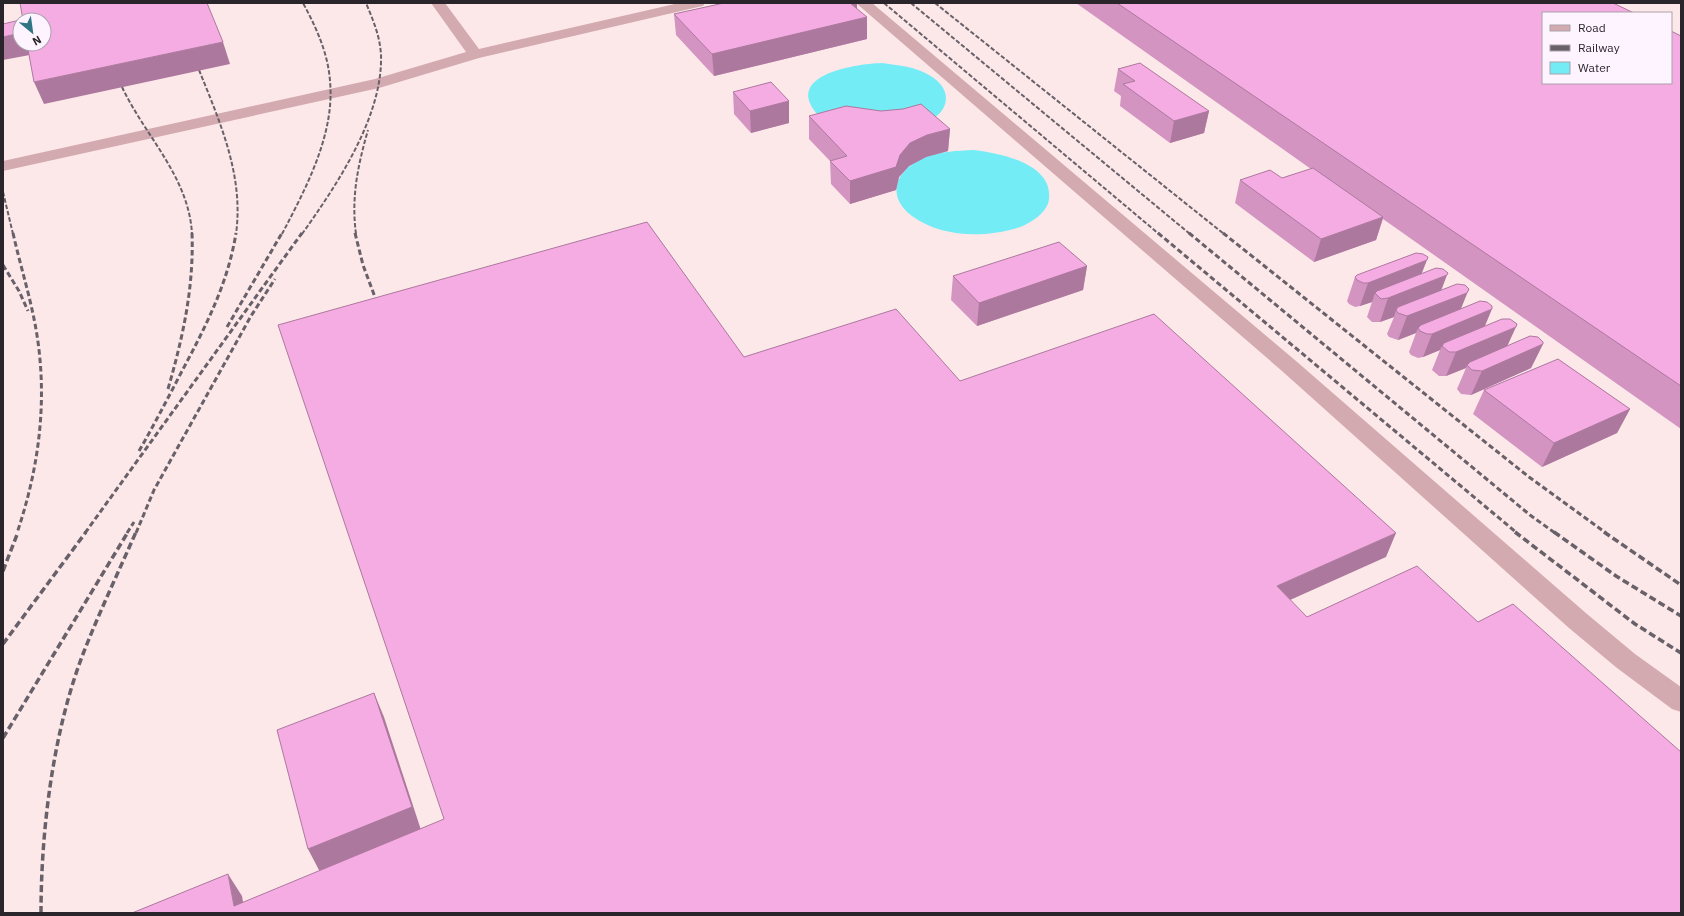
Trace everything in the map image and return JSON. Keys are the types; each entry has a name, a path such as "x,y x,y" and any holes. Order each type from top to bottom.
{"lane":[{"path":"438,3 474,54"},
{"path":"3,166 379,83 474,54 698,3"},
{"path":"863,3 1283,360 1578,621 1626,661 1681,701"}],"shaded area":[{"path":"3,3 1681,3 1681,913 3,913"}],"water":[{"path":"882,63 913,68 923,72 941,84 945,92 946,99 944,107 939,114 932,120 921,125 909,126 821,118 810,104 809,92 814,82 825,75 854,66"},
{"path":"973,150 1010,157 1034,168 1048,187 1048,204 1042,213 1029,223 1007,231 964,234 937,229 912,216 903,208 896,191 901,175 908,168 916,162 932,155"}],"building":[{"path":"20,3 207,3 223,42 34,82 28,52 52,52 52,12 22,12"},
{"path":"724,3 850,3 867,17 712,54 674,14"},
{"path":"1117,3 1613,3 1632,12 1542,12 1542,84 1672,84 1672,32 1681,36 1681,386"},
{"path":"12,22 12,35 3,37 3,24"},
{"path":"1140,63 1209,111 1174,121 1123,84 1135,81 1118,69"},
{"path":"771,82 789,101 750,111 733,92"},
{"path":"921,104 950,129 927,135 910,143 900,155 896,167 850,181 830,161 847,156 809,116 846,106 881,111 903,109"},
{"path":"1313,168 1383,217 1321,239 1240,180 1270,170 1282,178"},
{"path":"647,222 744,357 896,309 960,381 1154,314 1396,533 1277,586 1307,617 1417,566 1478,622 1513,604 1681,752 1681,913 132,913 228,874 234,906 444,819 278,325"},
{"path":"1059,242 1087,266 979,303 953,276"},
{"path":"1416,253 1423,254 1428,257 1427,260 1368,283 1363,283 1355,277 1357,275"},
{"path":"1436,268 1443,269 1448,273 1447,275 1388,298 1381,299 1375,293 1377,291"},
{"path":"1457,284 1465,285 1469,289 1467,293 1407,316 1398,313 1396,310 1398,307"},
{"path":"1480,301 1487,302 1492,306 1492,309 1432,334 1427,334 1420,331 1418,328 1421,325"},
{"path":"1502,319 1510,319 1517,324 1516,327 1456,352 1449,352 1442,346 1444,343"},
{"path":"1530,336 1538,337 1543,344 1482,371 1472,370 1467,365 1470,362"},
{"path":"1558,359 1630,409 1554,443 1484,390"},
{"path":"374,693 412,807 308,849 277,730"}],"railway":[{"path":"282,234 317,160 328,121 330,101 330,81 327,60 317,31 303,3"},
{"path":"302,234 329,194 355,150 366,126 374,102 380,79 381,55 378,35 366,3"},
{"path":"884,3 1159,234"},
{"path":"911,3 1190,234"},
{"path":"935,3 1224,234"},
{"path":"199,70 222,129 233,170 237,191 238,212 236,234"},
{"path":"122,87 131,105 175,175 189,213 192,234"},
{"path":"356,234 354,207 356,181 368,130"},
{"path":"3,192 13,234"},
{"path":"13,233 36,328 41,366 41,415 39,439 30,486 17,533"},
{"path":"139,451 208,321 228,269 236,233"},
{"path":"227,327 282,233"},
{"path":"85,533 302,233"},
{"path":"355,233 363,265 379,308"},
{"path":"1158,233 1517,533"},
{"path":"1189,233 1530,515 1555,533"},
{"path":"1223,233 1529,477 1606,533"},
{"path":"168,389 183,331 186,312 191,273 192,234"},
{"path":"3,265 19,291 28,311"},
{"path":"136,533 154,490 251,316 275,279"},
{"path":"127,533 134,522"},
{"path":"3,571 18,532"},
{"path":"3,644 86,532"},
{"path":"3,738 128,532"},
{"path":"41,913 43,848 46,815 64,716 83,654 136,532"},
{"path":"1515,532 1635,624 1681,653"},
{"path":"1554,532 1616,576 1681,616"},
{"path":"1604,532 1681,585"}]}
